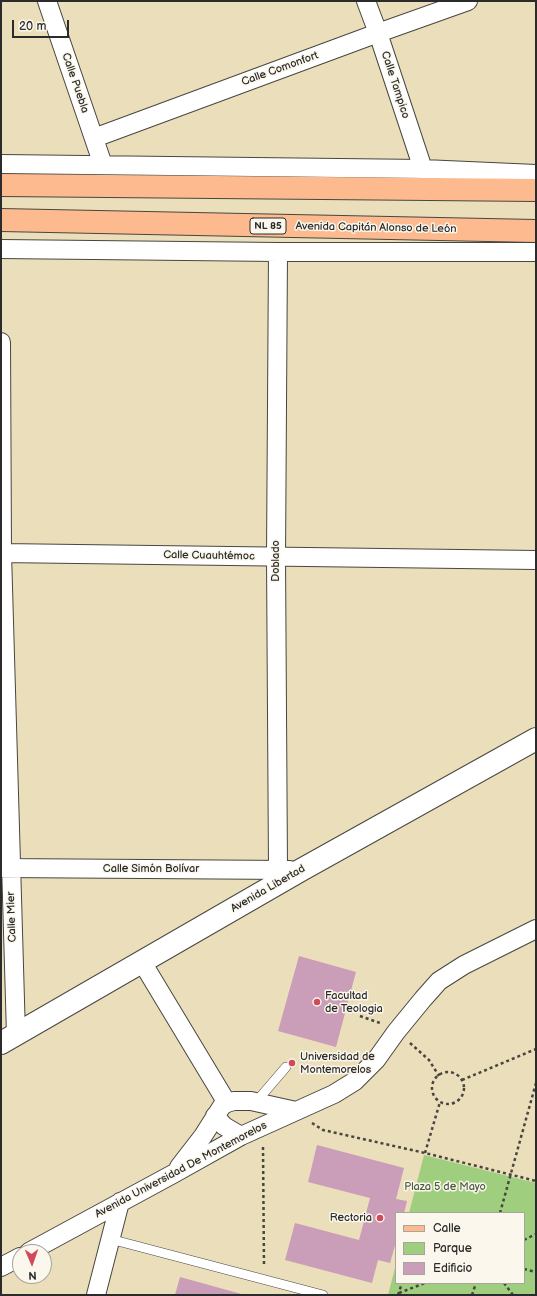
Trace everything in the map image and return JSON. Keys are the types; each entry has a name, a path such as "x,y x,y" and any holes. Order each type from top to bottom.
{"main road":[{"path":"1,184 536,190"},
{"name":"Avenida Capitán Alonso de León","path":"1,220 536,231"}],"street":[{"name":"Calle Puebla","path":"47,1 103,165"},
{"name":"Calle Tampico","path":"366,1 423,169"},
{"name":"Calle Comonfort","path":"94,138 468,1"},
{"path":"1,164 423,169 536,174"},
{"name":"Avenida Capitán Alonso de León","path":"1,249 278,252 536,252"},
{"name":"Doblado","path":"278,252 276,557 278,870"},
{"name":"Calle Mier","path":"1,342 8,1039"},
{"name":"Calle Cuauhtémoc","path":"2,553 536,560"},
{"name":"Avenida Libertad","path":"8,1039 301,870 536,739"},
{"name":"Calle Simón Bolívar","path":"6,868 301,870"},
{"name":"Avenida Universidad De Montemorelos","path":"44,1244 251,1131 334,1094 355,1081 376,1060 409,1015 439,981 464,964 536,929"},
{"path":"142,962 221,1109 224,1126 251,1131 251,1118 254,1101"},
{"path":"173,1174 204,1136 221,1109 234,1101 254,1101 296,1111"},
{"path":"96,1295 120,1202"},
{"path":"1,1267 12,1261"}],"lane":[{"path":"254,1101 286,1068"},
{"path":"110,1239 323,1295"}],"path":[{"path":"462,1080 536,1049"},
{"path":"444,1073 456,1075 462,1080 464,1090 462,1096 458,1101 452,1103 446,1104 440,1102 433,1092 434,1080 444,1073"},
{"path":"500,1212 536,1083"},
{"path":"425,1153 440,1102"},
{"path":"296,1111 323,1130 425,1153 536,1181"},
{"path":"251,1131 264,1279"},
{"path":"525,1240 536,1234"},
{"path":"525,1269 536,1272"},
{"path":"399,1294 402,1284"},
{"path":"399,1294 423,1284"},
{"path":"472,1295 476,1284"},
{"path":"505,1284 513,1295"}],"green space":[{"name":"Plaza 5 de Mayo","path":"424,1155 536,1183 536,1295 388,1295 395,1268 395,1284 525,1284 525,1212 409,1212"}],"building":[{"name":"Facultad de Teologia","path":"299,956 356,972 336,1047 278,1031"},
{"name":"Rectoria","path":"317,1145 404,1168 396,1199 407,1201 404,1212 395,1212 395,1246 390,1263 378,1260 372,1283 285,1260 295,1223 359,1240 370,1198 308,1182"},
{"path":"180,1277 245,1295 175,1295"}],"place":[{"name":"Facultad de Teologia","path":"317,1002"},
{"name":"Universidad de Montemorelos","path":"292,1063"},
{"name":"Rectoria","path":"380,1218"}]}
